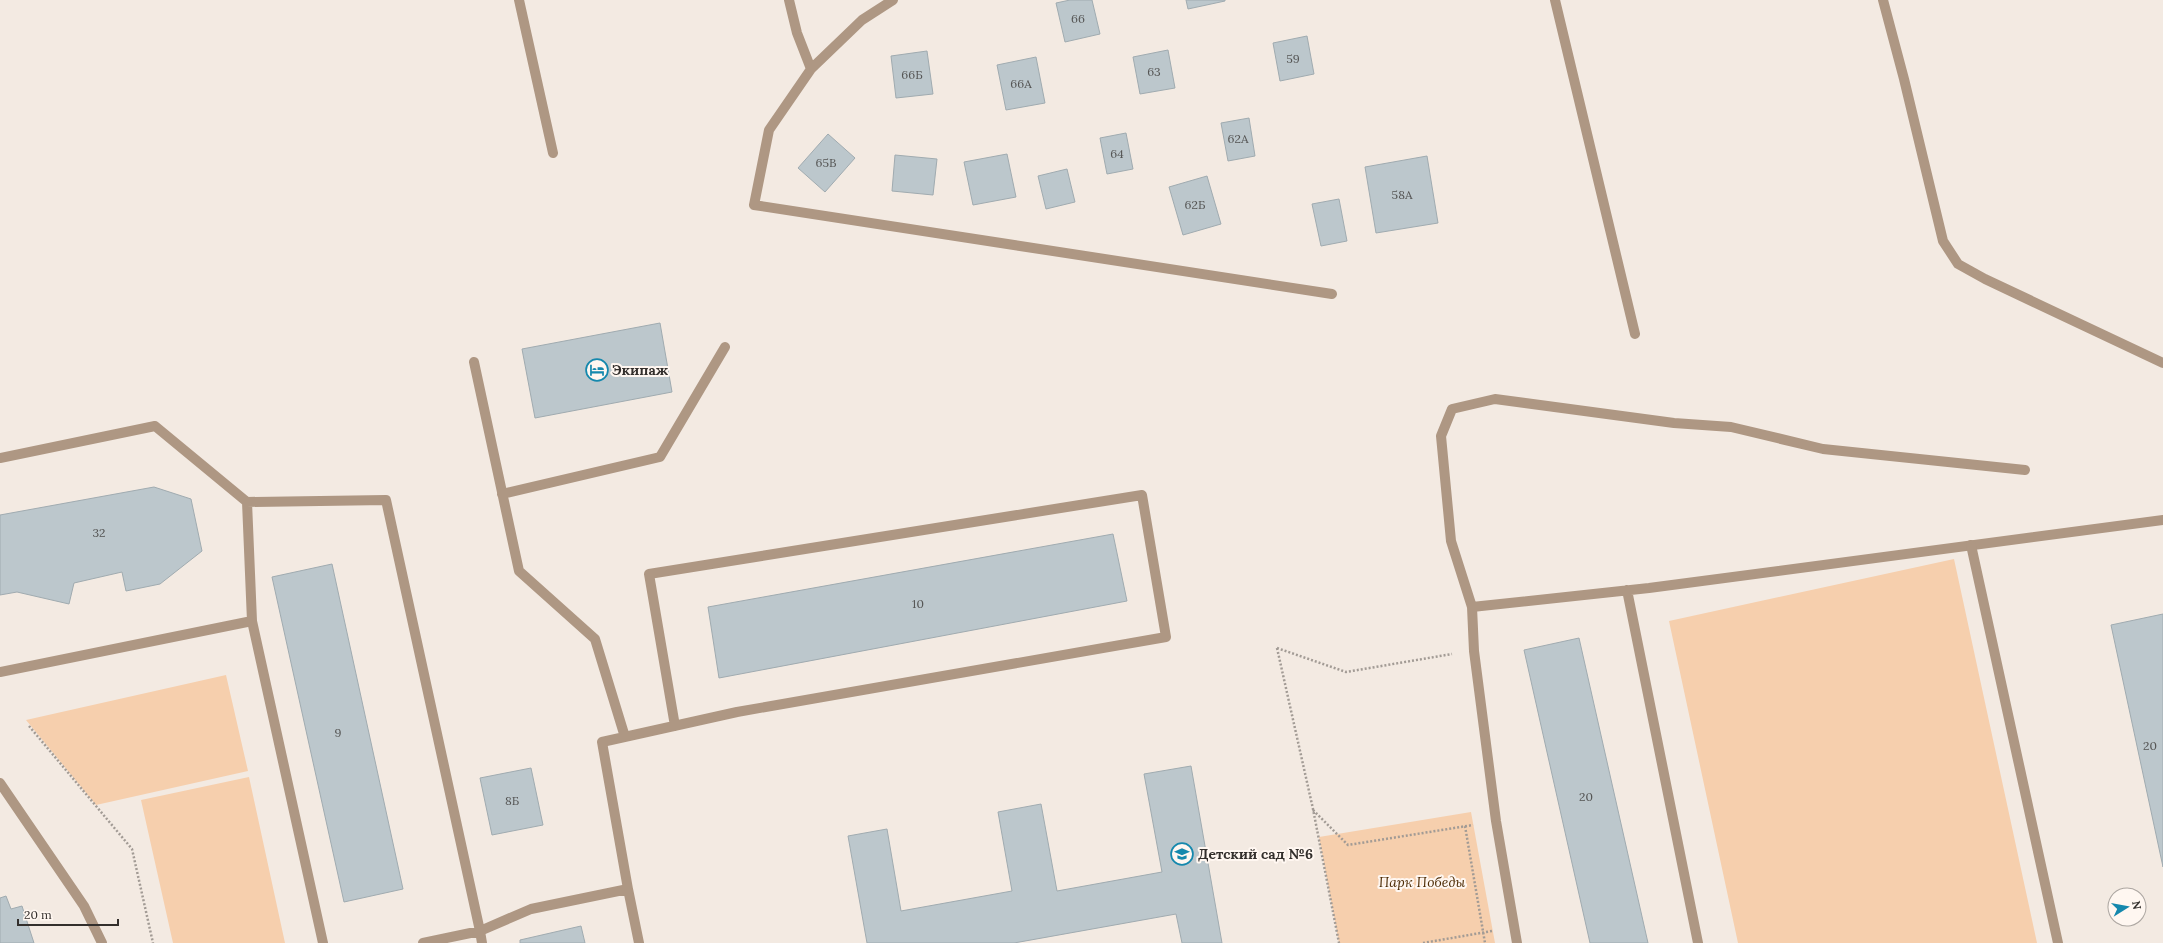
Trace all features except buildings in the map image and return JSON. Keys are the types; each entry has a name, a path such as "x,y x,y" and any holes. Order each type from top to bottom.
{"street":[{"path":"519,0 553,153"},
{"path":"789,0 797,33 811,69"},
{"path":"893,0 862,20 811,69 769,130 754,205 1332,294"},
{"path":"1555,0 1635,334"},
{"path":"1883,0 1943,241 1958,264 1985,280 2163,363"},
{"path":"502,494 660,457 725,347"},
{"path":"474,362 519,571 595,639 626,737"},
{"path":"1517,943 1496,821 1474,651 1472,607 1451,541 1441,436 1452,409 1495,399 1674,423 1731,427 1824,449 2025,470"},
{"path":"0,458 155,426 247,502 386,500 482,943"},
{"path":"639,943 628,890 602,742 626,737 675,726 737,712 1166,637 1142,495 649,574 675,726"},
{"path":"247,502 252,621 323,943"},
{"path":"1472,607 1627,590 2163,520"},
{"path":"1972,545 2058,943"},
{"path":"1627,590 1698,943"},
{"path":"0,672 252,621"},
{"path":"0,783 84,906 102,943"},
{"path":"423,943 480,931 531,909 628,890"}],"path":[{"path":"1339,943 1277,648 1346,672 1474,651"},
{"path":"29,726 132,849 153,943"},
{"path":"1312,809 1348,846 1496,821"},
{"path":"1465,826 1485,943"},
{"path":"1423,943 1514,927"}],"green space":[{"path":"1954,559 2037,943 1738,943 1669,621"},
{"path":"226,675 248,771 96,805 26,720"},
{"path":"249,777 285,943 173,943 141,800"},
{"name":"Парк Победы","path":"1471,812 1495,943 1339,943 1319,837"}],"place":[{"name":"Экипаж","path":"597,370"},
{"name":"Детский сад №6","path":"1182,854"}]}
